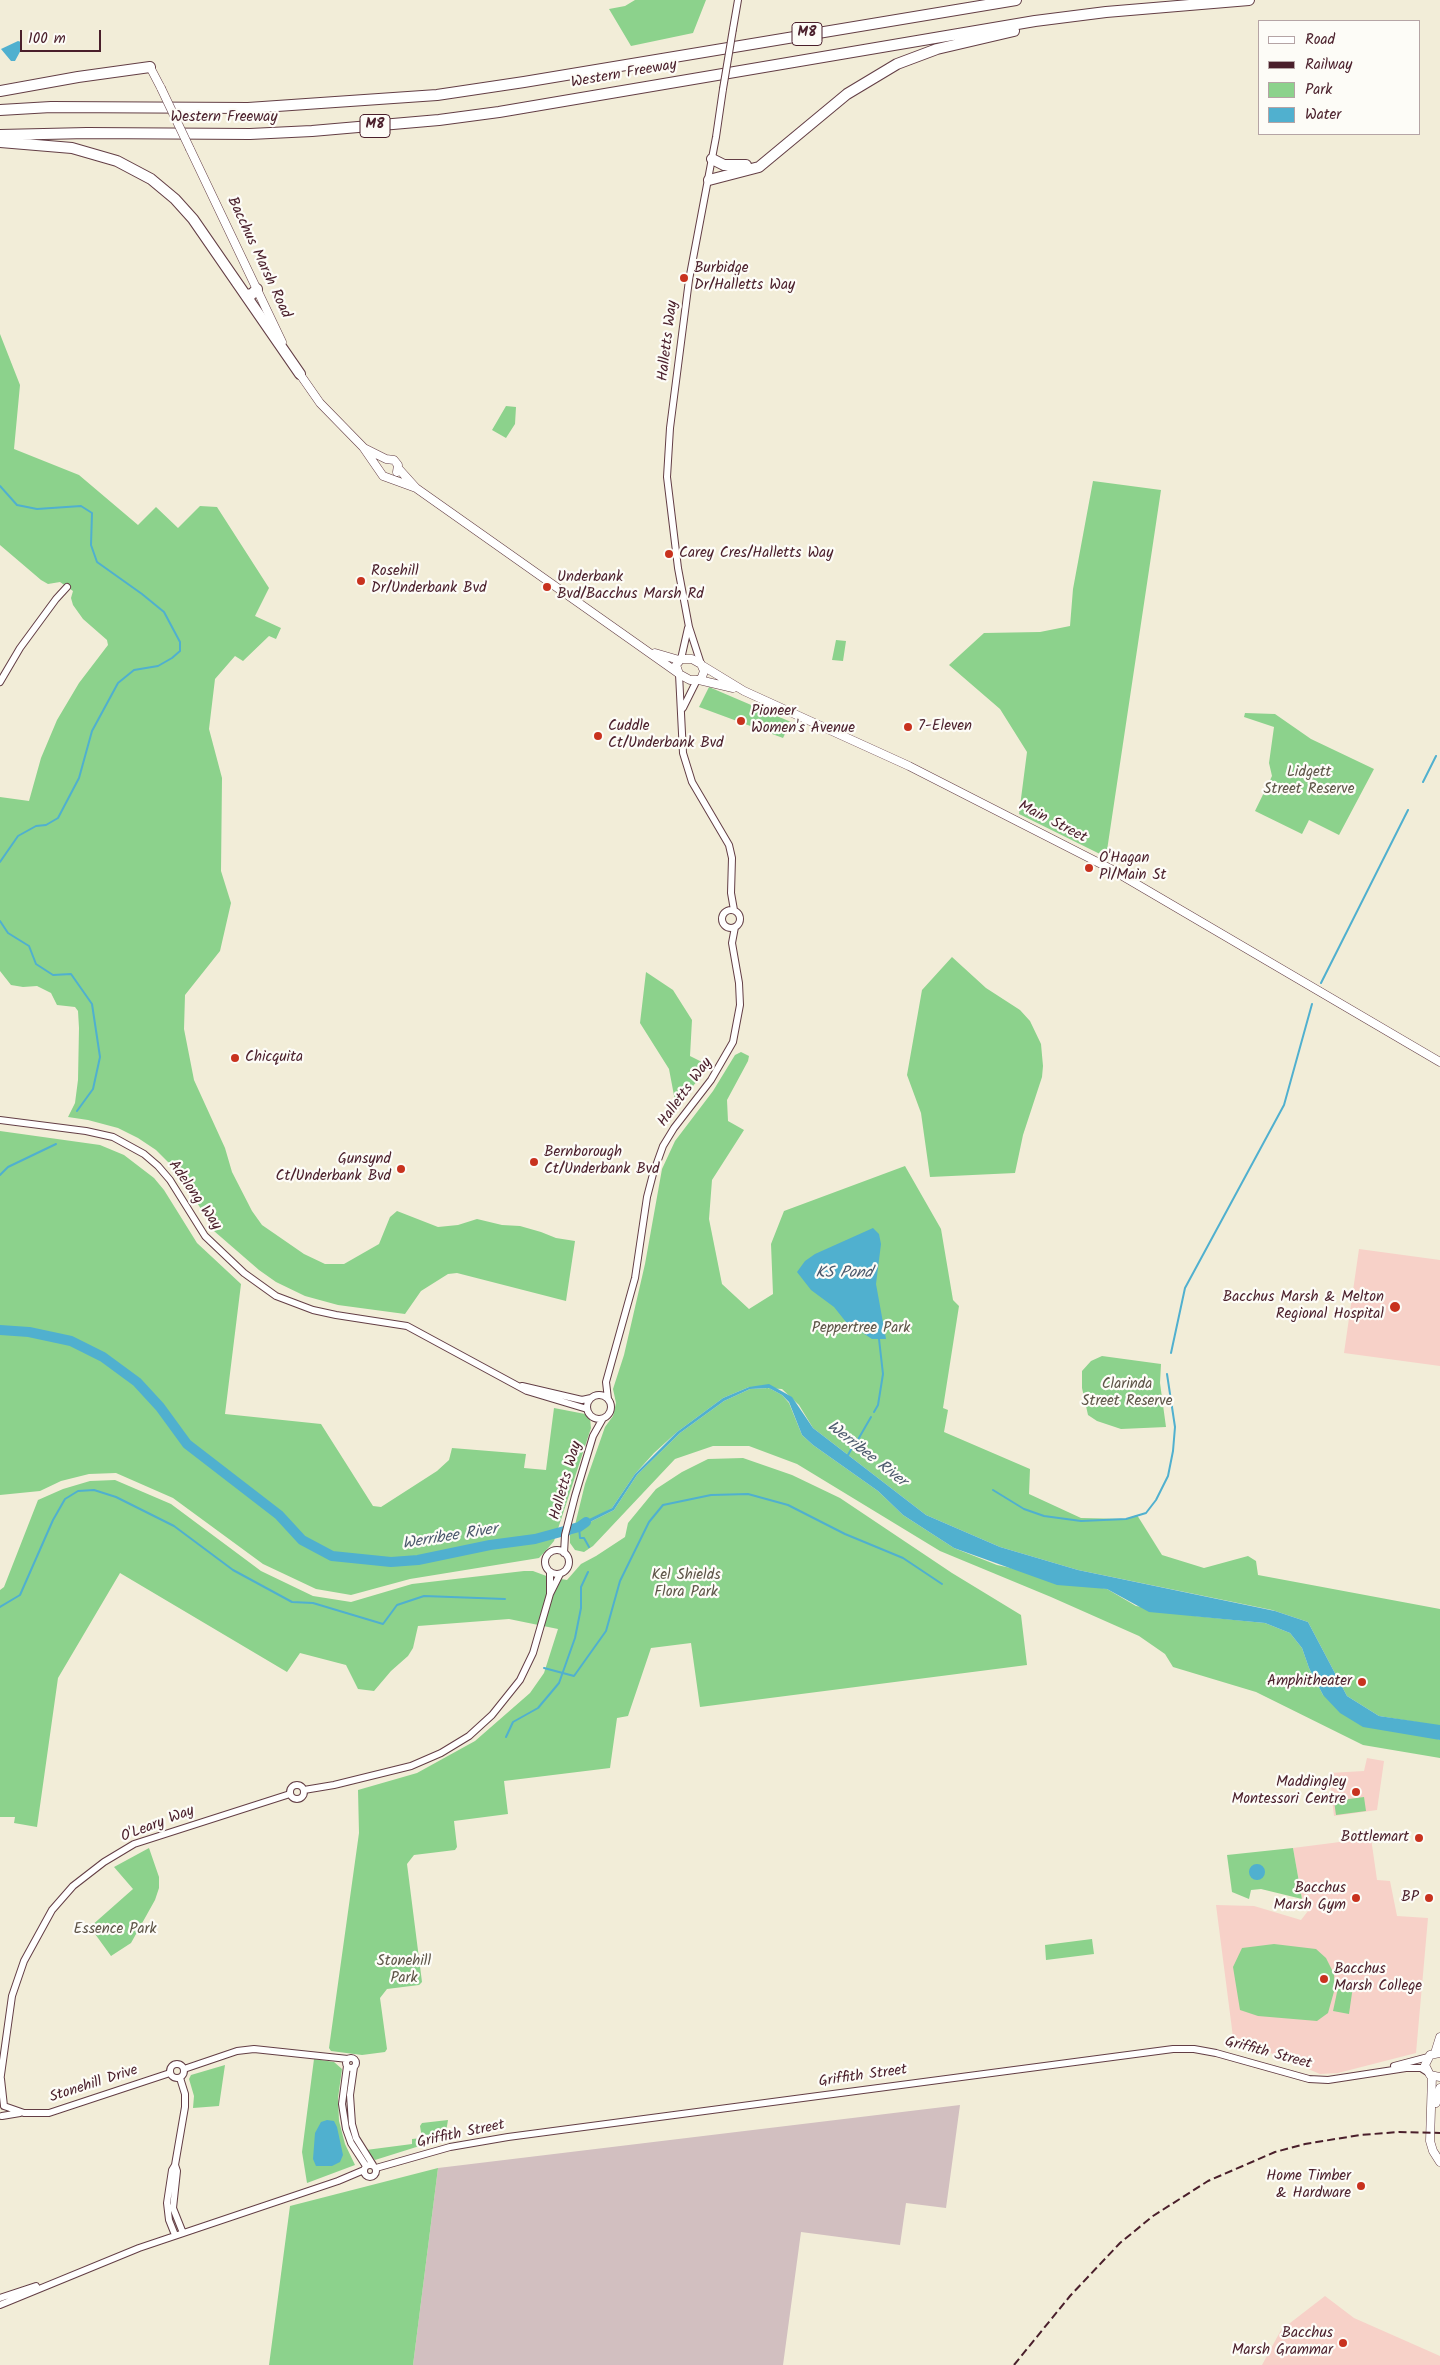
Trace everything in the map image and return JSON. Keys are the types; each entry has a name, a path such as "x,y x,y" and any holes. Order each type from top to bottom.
{"highway":[{"name":"Western Freeway","path":"0,110 51,107 248,108 437,95 1016,0"},
{"name":"Western Freeway","path":"0,135 312,132 439,120 509,110 871,47 1106,12 1249,0"},
{"path":"708,180 759,167 860,86 911,58 990,36 1106,12"},
{"path":"0,91 78,77 150,67"},
{"path":"712,159 717,163 731,166 749,164 798,134"},
{"path":"0,142 72,148 117,161 139,172 163,189 188,213 300,374"},
{"path":"244,294 251,295 256,289"}],"main road":[{"name":"Bacchus Marsh Road","path":"150,67 256,289 300,374 330,415 363,447 379,468"},
{"name":"Bacchus Marsh Road","path":"363,447 386,459"},
{"path":"416,488 398,468 394,460 386,459 381,462 379,468 383,476 416,488 679,674 686,678 698,680 704,674 702,665 692,659 680,659 658,654 630,638"},
{"path":"390,477 396,474 398,468"},
{"path":"679,674 676,666 680,659"},
{"name":"Main Street","path":"702,665 744,691 903,763 1109,868 1440,1062"},
{"name":"Main Street","path":"698,680 744,691"},
{"path":"1440,2037 1434,2054 1425,2065 1434,2075 1431,2147 1440,2162"},
{"path":"1432,2122 1440,2088"}],"street":[{"name":"Halletts Way","path":"702,665 689,627 678,568 668,468 672,412 689,280 712,159 738,0"},
{"path":"0,682 20,648 56,599 68,587"},
{"name":"Halletts Way","path":"680,659 689,627"},
{"path":"679,674 682,711 681,738 687,768 698,793 729,845 732,858 731,910"},
{"path":"682,711 698,680"},
{"path":"731,910 738,914 740,920 732,929 723,924 722,918 724,913 731,910"},
{"name":"Halletts Way","path":"598,1395 606,1382 635,1278 647,1197 663,1146 674,1128 712,1080 733,1042 740,1005 732,929"},
{"name":"Adelong Way","path":"0,1120 86,1131 113,1137 144,1154 158,1166 205,1236 244,1273 276,1296 313,1310 336,1316 407,1326 518,1385 527,1392 587,1409"},
{"name":"Halletts Way","path":"606,1382 608,1398"},
{"name":"Adelong Way","path":"518,1385 582,1400 591,1398"},
{"path":"598,1395 608,1398 612,1409 609,1416 602,1420 594,1434 591,1416 587,1409 591,1398 598,1395"},
{"path":"591,1416 602,1420"},
{"name":"Halletts Way","path":"564,1553 565,1534 594,1434"},
{"name":"Halletts Way","path":"553,1550 565,1534"},
{"path":"553,1550 564,1553 568,1559 568,1565 560,1574 550,1594 550,1572 544,1561 553,1550"},
{"path":"550,1572 560,1574"},
{"name":"O'Leary Way","path":"1,2117 3,2105 0,2080 12,1996 24,1961 52,1910 73,1886 104,1862 134,1844 290,1794 294,1798 299,1798 303,1796 304,1790 334,1785 411,1766 440,1753 469,1736 492,1715 520,1680 533,1653 550,1594"},
{"path":"184,2069 237,2051 254,2049 334,2058 349,2064"},
{"name":"Griffith Street","path":"375,2168 450,2147 508,2137 1173,2049 1194,2049 1216,2053 1300,2078 1318,2080 1406,2068 1421,2068 1434,2075"},
{"name":"Griffith Street","path":"1339,2078 1434,2054"},
{"path":"180,2078 173,2077 170,2073 171,2067 175,2064 180,2065 184,2069"},
{"path":"349,2064 352,2124 356,2138 375,2168 373,2177 365,2171 346,2129 342,2104 349,2064"},
{"path":"180,2078 184,2073 184,2069"},
{"name":"Stonehill Drive","path":"24,2113 49,2113 170,2073"},
{"path":"175,2235 169,2220 167,2203 185,2107 185,2094 180,2078"},
{"path":"3,2105 24,2113"},
{"path":"1,2117 24,2113"},
{"path":"175,2165 177,2171 173,2208 183,2233"},
{"path":"0,2305 57,2280 175,2235 338,2182 375,2168"},
{"path":"0,2298 57,2280"}],"shaded area":[{"name":"Bacchus Marsh & Melton Regional Hospital","path":"1359,1249 1440,1260 1440,1366 1344,1353"},
{"name":"Maddingley Montessori Centre","path":"1367,1758 1384,1761 1377,1810 1334,1816 1329,1773 1364,1771"},
{"name":"Bacchus Marsh College","path":"1371,1838 1377,1880 1390,1881 1397,1916 1428,1918 1416,2053 1338,2073 1320,2074 1233,2037 1216,1905 1254,1906 1301,1920 1308,1911 1302,1899 1293,1848"},
{"path":"960,2105 946,2208 906,2203 900,2245 801,2232 783,2365 413,2365 438,2168"},
{"name":"Bacchus Marsh Grammar","path":"1325,2296 1354,2318 1440,2356 1440,2365 1262,2365 1281,2330"}],"green space":[{"path":"635,0 706,0 693,33 631,46 609,9 625,6"},
{"path":"0,334 20,385 14,449 79,475 138,525 156,507 178,528 200,506 217,507 269,588 255,616 281,628 276,639 269,636 243,661 235,656 215,679 209,729 222,778 221,871 231,903 220,951 185,995 184,1029 194,1080 225,1148 232,1172 252,1211 262,1225 304,1254 325,1264 344,1264 379,1244 390,1217 397,1211 438,1227 458,1225 477,1219 502,1225 520,1226 556,1238 575,1241 566,1301 457,1273 448,1274 421,1291 405,1314 338,1305 305,1296 276,1282 259,1270 214,1231 180,1174 156,1150 118,1128 68,1117 75,1103 78,1080 78,1011 75,1007 57,1005 51,993 37,986 23,987 11,985 0,971 0,797 29,801 41,758 57,720 79,683 108,645 107,640 83,619 73,605 71,598 73,591 60,582 48,584 41,580 0,545"},
{"path":"506,406 516,407 515,424 506,438 492,430"},
{"path":"1093,481 1161,490 1106,857 1019,814 1027,752 1000,709 949,665 984,633 1040,632 1070,626 1073,589"},
{"path":"836,640 846,641 843,661 832,660"},
{"path":"709,687 791,722 783,738 699,707"},
{"name":"Lidgett Street Reserve","path":"1245,713 1275,714 1311,739 1374,769 1339,835 1309,820 1302,834 1255,811 1272,776 1269,763 1274,727 1244,717"},
{"path":"952,957 986,988 1020,1010 1030,1021 1041,1044 1042,1077 1023,1135 1015,1173 930,1177 921,1113 907,1075 922,990"},
{"path":"646,972 673,990 692,1020 690,1056 710,1066 676,1106 669,1069 640,1023"},
{"name":"Peppertree Park","path":"741,1052 749,1056 748,1061 727,1100 728,1121 744,1130 712,1180 709,1219 722,1284 749,1309 773,1294 771,1244 784,1211 905,1166 941,1229 953,1300 959,1306 943,1408 948,1410 944,1432 1030,1469 1029,1494 1081,1518 1126,1519 1137,1515 1162,1555 1204,1568 1248,1556 1256,1561 1258,1575 1440,1609 1440,1726 1379,1716 1347,1696 1308,1622 1272,1610 1078,1570 1000,1547 926,1515 813,1428 799,1405 782,1389 749,1387 723,1398 677,1432 654,1453 635,1474 612,1508 574,1529 585,1484 605,1427 613,1416 616,1403 613,1389 624,1355 645,1264 662,1169 675,1141 713,1091 735,1055"},
{"path":"0,1131 100,1145 124,1155 154,1178 164,1190 197,1243 241,1284 225,1414 321,1424 373,1506 381,1507 437,1471 449,1460 452,1448 526,1454 524,1468 546,1470 554,1408 585,1414 590,1418 591,1428 554,1541 539,1558 410,1579 351,1595 316,1589 263,1564 173,1498 116,1473 89,1474 61,1481 40,1491 0,1495"},
{"name":"Clarinda Street Reserve","path":"1102,1356 1161,1364 1160,1383 1166,1427 1121,1429 1097,1421 1088,1415 1082,1388 1082,1371 1091,1361"},
{"path":"769,1388 782,1395 789,1403 802,1435 813,1445 878,1491 903,1515 954,1548 997,1565 1107,1589 1136,1606 1195,1616 1265,1623 1290,1633 1302,1648 1309,1668 1323,1695 1440,1740 1440,1758 1363,1745 1256,1692 1173,1667 1165,1654 1139,1636 940,1551 797,1464 749,1446 713,1446 675,1459 593,1546 584,1552 575,1550 570,1543 570,1535 586,1524 614,1510 637,1475 680,1433 724,1401 750,1389"},
{"path":"743,1458 792,1475 840,1498 952,1573 1021,1615 1027,1665 700,1707 691,1643 651,1648 628,1716 617,1718 610,1768 504,1781 508,1814 454,1821 457,1847 455,1850 414,1855 407,1864 422,1982 419,1985 387,1989 380,1998 387,2049 385,2052 362,2055 331,2051 329,2048 359,1833 358,1790 417,1773 475,1741 530,1693 544,1673 558,1629 509,1619 418,1626 413,1648 408,1656 391,1671 374,1691 358,1689 346,1665 300,1653 287,1672 120,1573 58,1678 37,1827 14,1823 15,1817 0,1817 0,1590 4,1587 38,1500 63,1489 90,1481 115,1480 171,1504 261,1571 313,1596 351,1602 412,1584 524,1571 533,1571 549,1577 567,1580 581,1564 625,1537 628,1523 656,1489 682,1472 708,1459"},
{"path":"1364,1797 1366,1811 1336,1815 1334,1801"},
{"name":"Essence Park","path":"149,1848 159,1877 159,1888 155,1900 131,1943 111,1956 90,1927 133,1889 114,1867"},
{"path":"1293,1848 1302,1899 1261,1889 1251,1890 1249,1899 1232,1892 1227,1855"},
{"path":"1092,1939 1094,1954 1046,1960 1045,1945"},
{"path":"1274,1944 1316,1949 1326,1958 1334,1974 1335,1988 1328,2013 1317,2021 1258,2016 1240,2010 1233,1967 1242,1948"},
{"path":"1339,1983 1353,1986 1349,2014 1333,2011"},
{"path":"314,2059 334,2062 342,2069 338,2098 339,2121 345,2144 355,2165 307,2183 302,2152"},
{"path":"225,2065 219,2106 193,2108 194,2096 189,2079 191,2075"},
{"path":"448,2120 445,2138 375,2160 366,2150 412,2144 412,2139 422,2138 420,2126 422,2123"},
{"path":"438,2168 413,2365 269,2365 290,2206"}],"water":[{"path":"18,41 21,42 22,48 15,61 11,61 1,49"},
{"name":"KS Pond","path":"873,1228 879,1234 881,1244 876,1284 886,1339 872,1339 846,1322 834,1307 811,1290 797,1272 805,1261 815,1254"},
{"path":"769,1384 792,1397 813,1428 926,1515 1000,1547 1078,1570 1275,1611 1308,1622 1347,1696 1379,1716 1440,1725 1440,1740 1363,1727 1340,1713 1323,1695 1309,1668 1302,1648 1290,1633 1265,1623 1149,1612 1107,1589 1057,1585 954,1548 903,1515 878,1491 813,1445 802,1435 789,1402 782,1395 769,1388 750,1389 724,1401 680,1433 637,1475 614,1510 586,1524 567,1537 566,1535 585,1521 612,1508 635,1474 677,1432 723,1398 749,1387"},
{"path":"1257,1864 1265,1872 1257,1880 1249,1872"},
{"path":"327,2120 334,2121 337,2127 343,2155 340,2162 332,2166 316,2166 313,2159 315,2133 321,2122"}],"waterway":[{"path":"0,486 17,505 37,509 81,506 92,513 91,545 97,562 164,612 180,642 180,651 172,658 158,666 134,670 118,683 92,731 79,778 58,818 46,825 36,826 18,836 0,862"},
{"path":"1423,782 1436,756"},
{"path":"1321,983 1408,810"},
{"path":"0,921 8,933 29,946 36,964 53,975 71,974 92,1004 100,1057 93,1089 77,1111"},
{"path":"1171,1353 1185,1288 1284,1105 1312,1004"},
{"path":"0,1175 8,1167 56,1144"},
{"name":"Werribee River","path":"0,1330 29,1332 71,1341 103,1357 137,1382 160,1407 187,1444 279,1515 302,1540 332,1556 391,1562 418,1560 490,1545 535,1539 579,1527 586,1522"},
{"path":"874,1412 878,1405 883,1374 879,1339"},
{"path":"993,1490 1024,1509 1044,1516 1081,1521 1126,1519 1146,1513 1156,1500 1168,1476 1173,1451 1175,1427 1167,1374"},
{"path":"856,1443 871,1417"},
{"path":"848,1455 853,1446"},
{"path":"0,1607 20,1595 53,1520 65,1499 78,1491 94,1490 116,1497 174,1526 233,1570 292,1602 313,1603 383,1624 397,1605 424,1596 505,1599"},
{"path":"544,1668 574,1676 606,1631 620,1581 649,1522 663,1505 711,1495 748,1494 788,1505 845,1534 903,1558 942,1584"},
{"path":"579,1527 580,1538 584,1538 589,1547"},
{"path":"506,1737 513,1722 538,1708 559,1683 575,1638 581,1608 581,1587 588,1572"}],"railway":[{"path":"1014,2365 1070,2296 1120,2243 1153,2216 1208,2181 1275,2152 1305,2144 1360,2135 1399,2132 1440,2133"}],"place":[{"name":"Burbidge Dr/Halletts Way","path":"684,278"},
{"name":"Carey Cres/Halletts Way","path":"669,554"},
{"name":"Rosehill Dr/Underbank Bvd","path":"361,581"},
{"name":"Underbank Bvd/Bacchus Marsh Rd","path":"547,587"},
{"name":"Pioneer Women's Avenue","path":"741,721"},
{"name":"7-Eleven","path":"908,727"},
{"name":"Cuddle Ct/Underbank Bvd","path":"598,736"},
{"name":"O'Hagan Pl/Main St","path":"1089,868"},
{"name":"Chicquita","path":"235,1058"},
{"name":"Bernborough Ct/Underbank Bvd","path":"534,1162"},
{"name":"Gunsynd Ct/Underbank Bvd","path":"401,1169"},
{"name":"Bacchus Marsh & Melton Regional Hospital","path":"1395,1307"},
{"name":"Amphitheater","path":"1362,1682"},
{"name":"Maddingley Montessori Centre","path":"1356,1792"},
{"name":"Bottlemart","path":"1419,1838"},
{"name":"Bacchus Marsh Gym","path":"1356,1898"},
{"name":"BP","path":"1429,1898"},
{"name":"Bacchus Marsh College","path":"1324,1979"},
{"name":"Home Timber & Hardware","path":"1361,2186"},
{"name":"Bacchus Marsh Grammar","path":"1343,2343"}],"park label":[{"name":"Kel Shields Flora Park","path":"686,1584"},
{"name":"Stonehill Park","path":"404,1970"}]}
